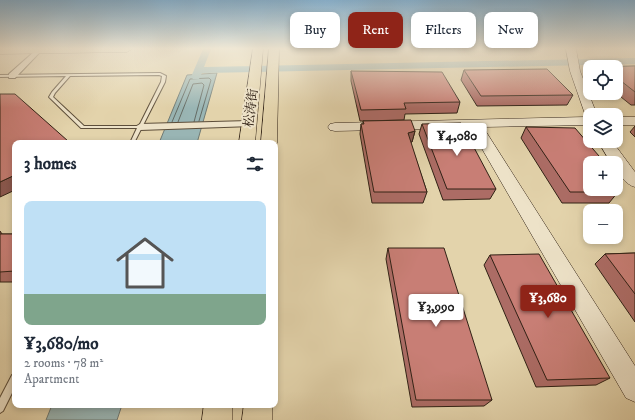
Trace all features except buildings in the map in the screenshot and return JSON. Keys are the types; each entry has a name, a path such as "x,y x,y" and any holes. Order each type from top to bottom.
{"main road":[{"name":"松涛街","path":"247,140 256,69"},
{"name":"松涛街","path":"269,140 273,69"},
{"path":"216,420 218,408"},
{"path":"257,420 258,408"}],"street":[{"path":"12,76 19,69"},
{"path":"574,69 588,108"},
{"path":"335,127 583,121"},
{"path":"623,121 635,121"},
{"path":"140,127 249,124"},
{"path":"474,124 635,388"},
{"path":"609,148 616,159 635,182"}],"lane":[{"path":"0,76 155,73 164,76 163,82 134,140"},
{"path":"69,75 51,97 83,127 140,127"},
{"path":"0,408 12,384"}],"water":[{"path":"217,73 198,140 160,140 187,75"},
{"path":"51,408 121,408 117,420 46,420"}],"waterway":[{"path":"199,70 266,69"},
{"path":"196,77 199,70"}]}
